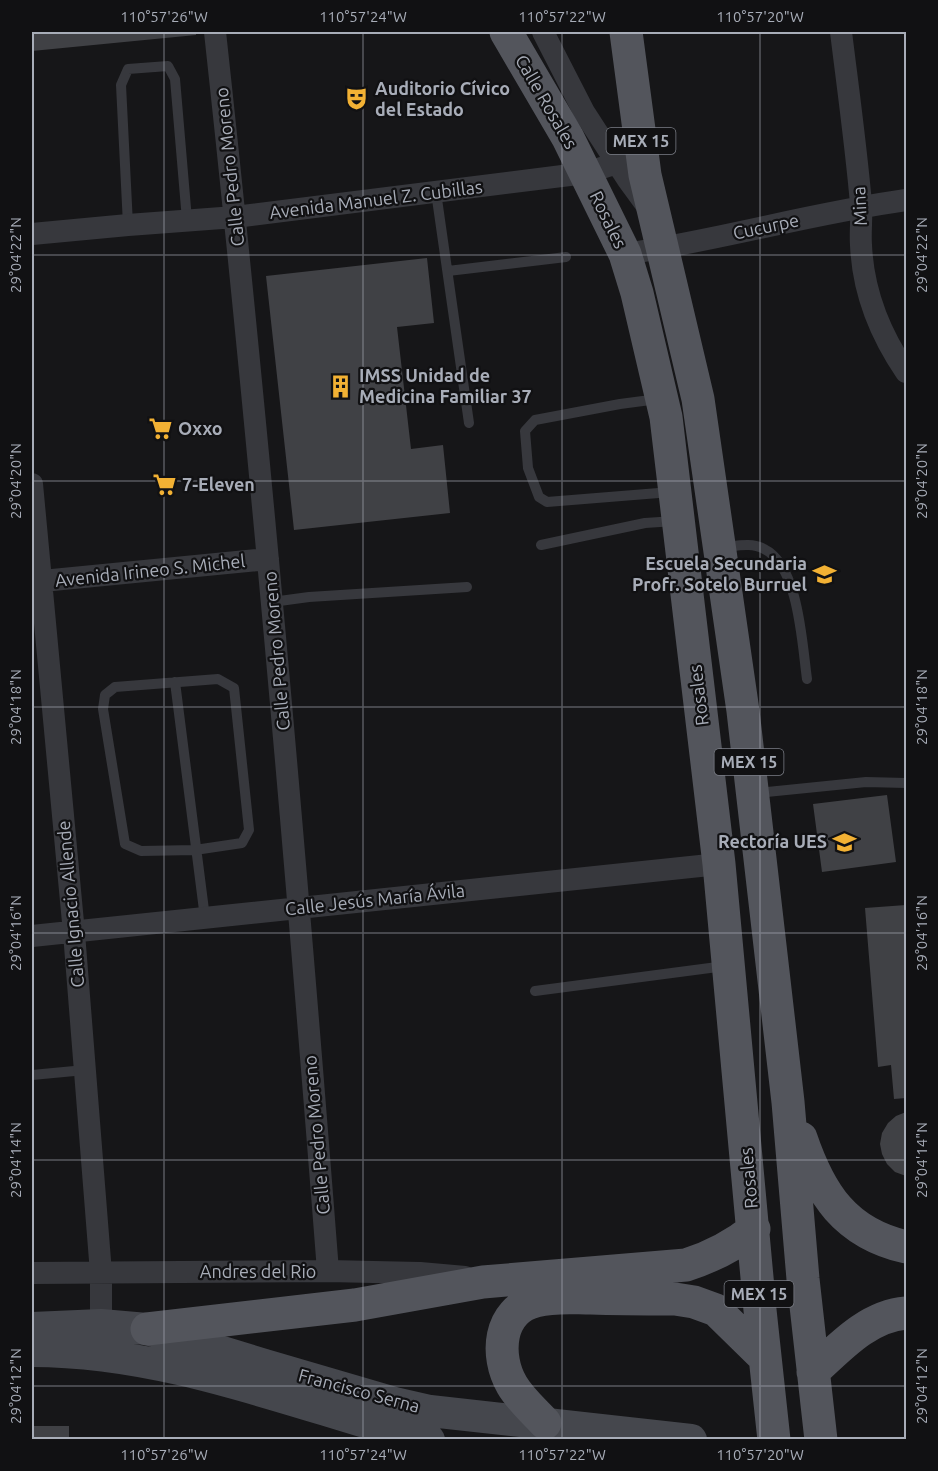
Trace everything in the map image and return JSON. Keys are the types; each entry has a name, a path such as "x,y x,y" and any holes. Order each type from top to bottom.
{"main road":[{"name":"Calle Rosales","path":"506,32 586,173"},
{"name":"MEX 15","path":"626,32 629,154 654,214 698,399 743,711 788,1102 803,1280 821,1440"},
{"name":"Rosales","path":"586,173 625,254 638,293 662,399 719,864 754,1229"},
{"path":"788,1102 818,1180 830,1200 847,1218 867,1232 890,1243 906,1247"},
{"name":"MEX 15","path":"754,1229 774,1440"},
{"path":"147,1329 332,1308 483,1282 686,1265 706,1259 739,1241 754,1229"},
{"path":"545,1423 512,1386 502,1356 505,1326 513,1314 523,1306 535,1301 557,1298 675,1299 694,1302 716,1310 765,1358"},
{"path":"814,1381 861,1330 886,1317 906,1313"},
{"name":"Francisco Serna","path":"32,1328 101,1326 147,1329 395,1403 455,1415 691,1440"},
{"name":"Francisco Serna","path":"32,1351 93,1353 186,1371 429,1440"}],"street":[{"name":"Calle Pedro Moreno","path":"215,32 236,217 272,602 328,1271"},
{"name":"Calle Rosales","path":"543,32 584,112 629,154"},
{"name":"Mina","path":"841,32 861,206 864,276 882,334 906,372"},
{"name":"Avenida Manuel Z. Cubillas","path":"32,234 236,217 586,173 629,154"},
{"name":"Cucurpe","path":"625,254 663,249 861,206 906,200"},
{"name":"Calle Ignacio Allende","path":"32,484 36,582 74,933 101,1273 101,1326"},
{"name":"Avenida Irineo S. Michel","path":"36,582 268,559"},
{"name":"Calle Jesús María Ávila","path":"32,936 719,864"},
{"name":"Andres del Rio","path":"32,1273 328,1271 420,1273 465,1277 483,1282"}],"lane":[{"path":"128,225 121,86 128,69 168,66 175,79 187,220"},
{"path":"436,192 469,423"},
{"path":"448,272 566,257"},
{"path":"662,399 620,404 535,420 525,431 528,468 539,497 547,501 676,506"},
{"path":"540,545 645,524 676,506"},
{"path":"719,547 753,545 765,549 782,568 795,596 807,679"},
{"path":"272,602 309,597 467,587"},
{"path":"218,679 234,688 249,830 242,843 195,850 141,851 124,844 103,709 105,695 115,687 218,679"},
{"path":"175,682 205,918"},
{"path":"752,793 866,782 906,783"},
{"path":"535,991 729,966"},
{"path":"32,1075 85,1070"}],"building":[{"path":"32,32 196,32 196,35 32,51"},
{"name":"IMSS Unidad de Medicina Familiar 37","path":"427,258 434,323 397,327 411,449 443,445 450,513 294,530 266,276"},
{"path":"887,795 896,862 822,872 813,804"},
{"path":"906,905 906,1098 894,1099 891,1065 878,1067 865,908"},
{"path":"906,1112 906,1176 895,1172 887,1164 880,1144 882,1133 888,1123 896,1116"},
{"path":"32,1426 69,1426 69,1440 32,1440"}],"place":[{"name":"Auditorio Cívico del Estado","path":"357,99"},
{"name":"IMSS Unidad de Medicina Familiar 37","path":"341,386"},
{"name":"Oxxo","path":"160,429"},
{"name":"7-Eleven","path":"164,485"},
{"name":"Escuela Secundaria Profr. Sotelo Burruel","path":"825,574"},
{"name":"Rectoría UES","path":"845,842"}]}
